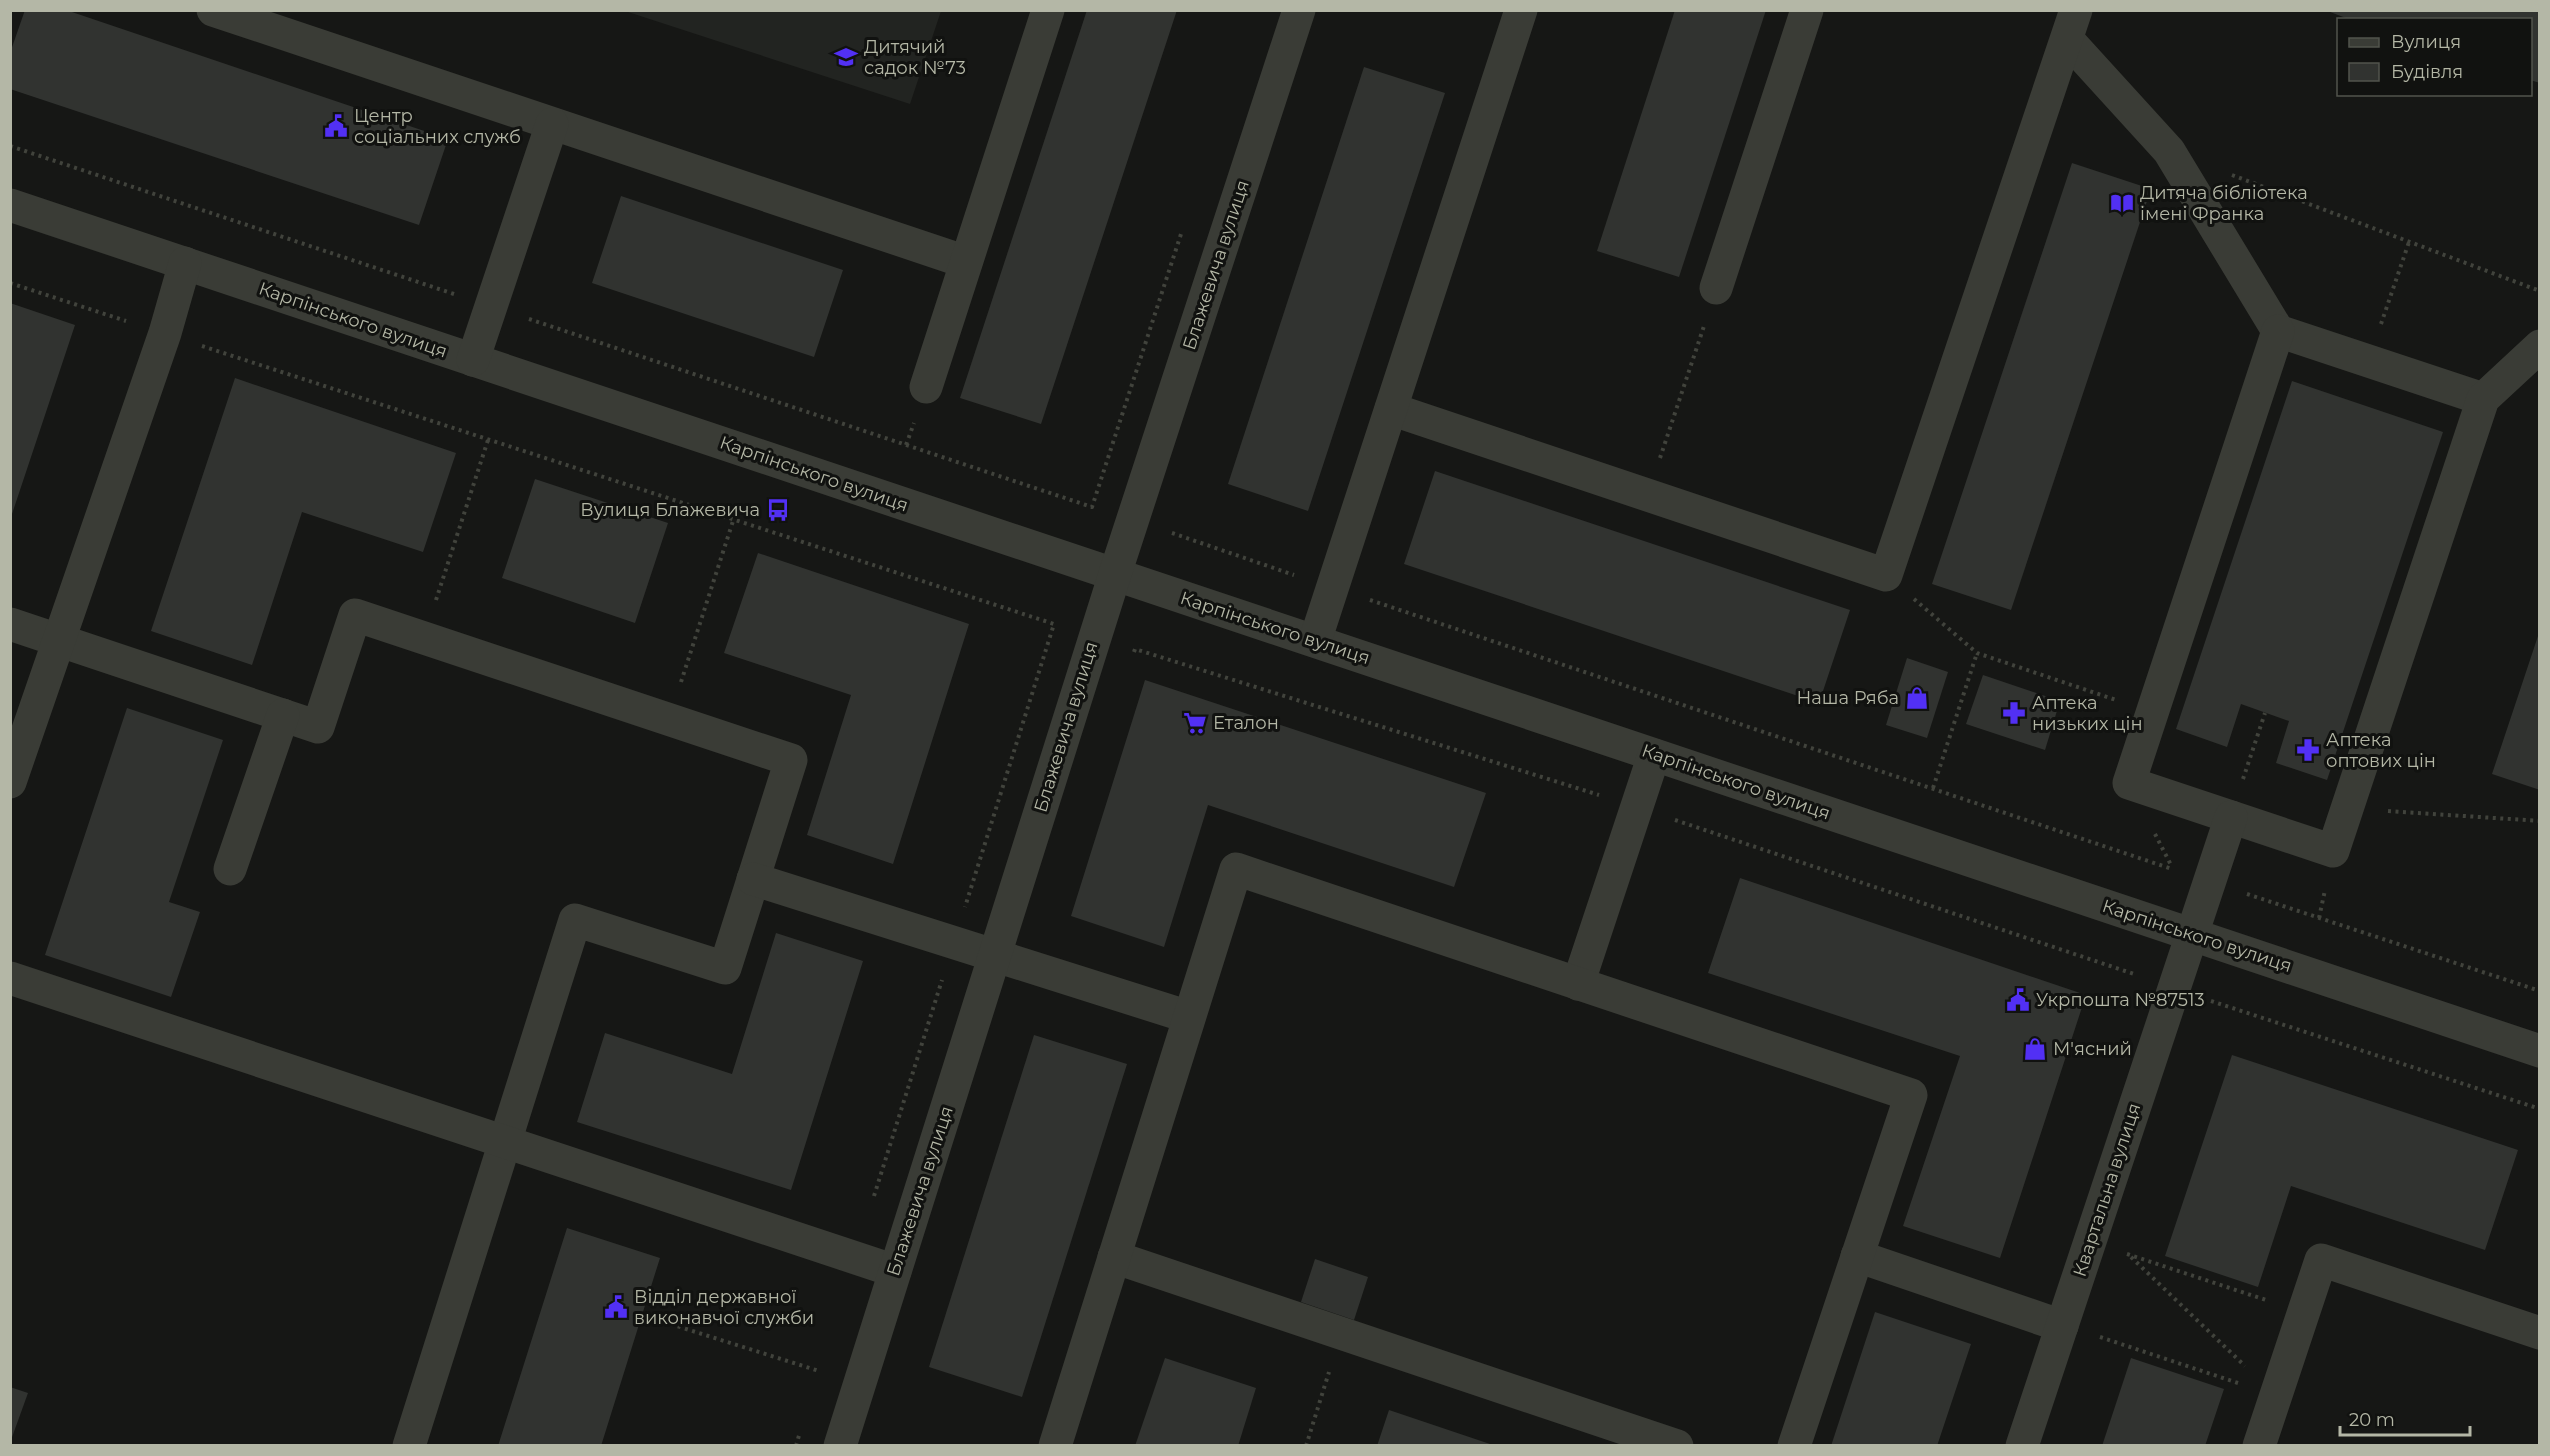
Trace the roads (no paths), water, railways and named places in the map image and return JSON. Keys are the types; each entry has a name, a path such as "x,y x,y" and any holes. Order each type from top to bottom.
{"street":[{"path":"213,10 966,262"},
{"path":"926,387 1048,10"},
{"name":"Блажевича вулиця","path":"840,1446 1114,574 1299,10"},
{"path":"1314,641 1521,10"},
{"path":"1716,288 1807,10"},
{"path":"1391,410 1886,575 2072,25"},
{"path":"2072,25 2169,151 2278,332 2483,399"},
{"path":"473,360 552,124"},
{"name":"Карпінського вулиця","path":"10,205 2540,1051"},
{"path":"10,782 165,333 185,263"},
{"path":"2278,332 2128,783 2333,851 2483,399 2540,346"},
{"path":"10,624 318,727 355,615 791,760 725,968 575,920 410,1446"},
{"path":"230,869 282,715"},
{"path":"1578,984 1654,755"},
{"name":"Квартальна вулиця","path":"2022,1446 2231,817"},
{"path":"1055,1446 1236,869 1911,1095 1794,1446"},
{"path":"753,879 1189,1017"},
{"path":"10,978 895,1272"},
{"path":"1857,1256 2062,1326"},
{"path":"1114,1257 1677,1446"},
{"path":"2259,1446 2320,1260 2540,1333"}],"place":[{"name":"Дитячий садок №73","path":"846,57"},
{"name":"Центр соціальних служб","path":"336,126"},
{"name":"Дитяча бібліотека імені Франка","path":"2122,203"},
{"name":"Вулиця Блажевича","path":"778,510"},
{"name":"Наша Ряба","path":"1917,698"},
{"name":"Аптека низьких цін","path":"2014,713"},
{"name":"Еталон","path":"1195,723"},
{"name":"Аптека оптових цін","path":"2308,750"},
{"name":"Укрпошта №87513","path":"2018,1000"},
{"name":"М'ясний","path":"2035,1049"},
{"name":"Відділ державної виконавчої служби","path":"616,1307"}]}
